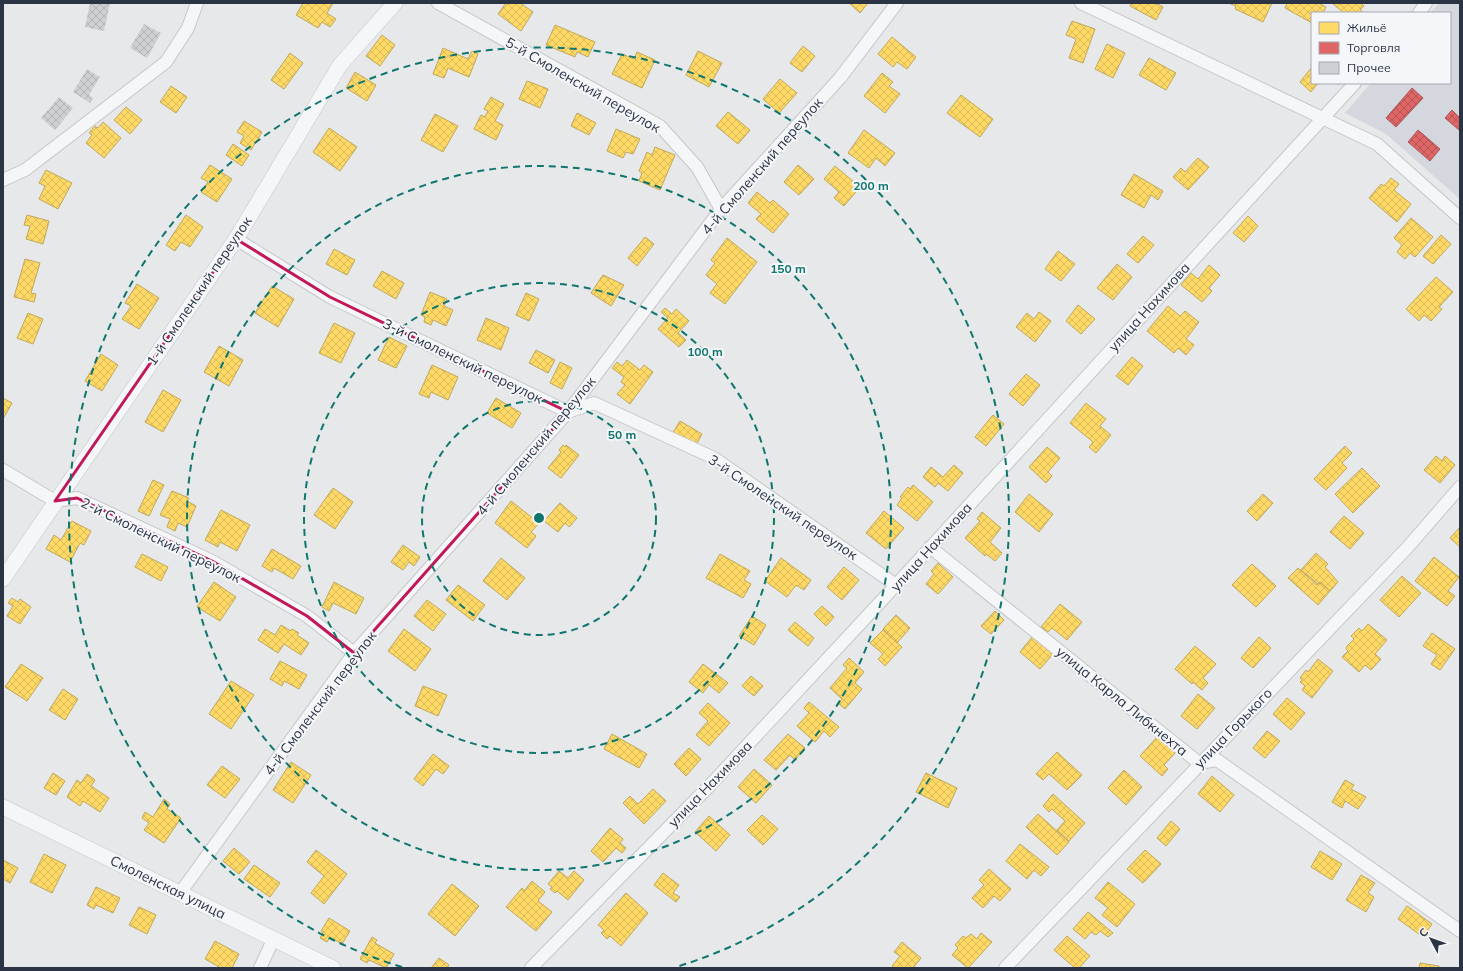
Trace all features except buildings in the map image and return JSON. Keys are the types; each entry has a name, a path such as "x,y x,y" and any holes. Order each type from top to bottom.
{"street":[{"path":"3,180 25,170 166,62 188,28 197,3"},
{"name":"1-й Смоленский переулок","path":"3,579 55,500 236,239 340,65 395,3"},
{"name":"5-й Смоленский переулок","path":"438,3 660,126 697,167 721,209"},
{"name":"4-й Смоленский переулок","path":"180,892 354,653 568,412 721,209 840,78 897,3"},
{"path":"1081,3 1377,144 1460,218"},
{"path":"1419,12 1426,3"},
{"name":"улица Нахимова","path":"531,968 714,781 896,585 1354,84"},
{"name":"3-й Смоленский переулок","path":"236,239 330,297 568,412 594,403 714,458 766,492 896,585"},
{"path":"3,470 55,500"},
{"name":"улица Горького","path":"1005,968 1407,548 1460,487"},
{"name":"2-й Смоленский переулок","path":"55,500 77,498 212,561 308,616 354,653"},
{"name":"улица Карла Либкнехта","path":"930,547 1199,764 1217,760 1460,931"},
{"name":"Смоленская улица","path":"3,807 180,892 273,940 332,968"},
{"path":"260,968 273,940"}],"highlighted area":[{"path":"236,239 330,297 568,412 354,653 307,616 212,561 77,498 55,501"}],"shaded area":[{"path":"1439,3 1460,3 1460,199 1386,134 1345,113 1370,84 1451,84 1451,12 1431,12"}]}
